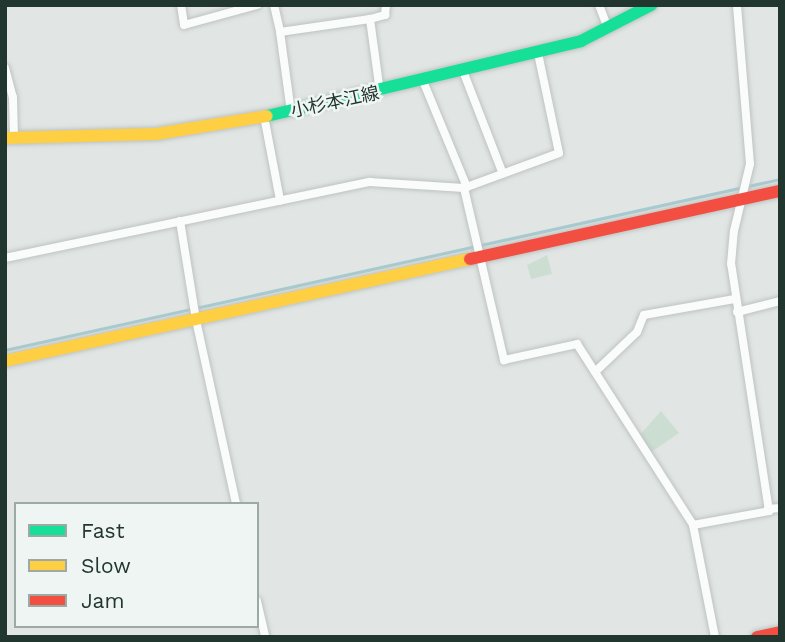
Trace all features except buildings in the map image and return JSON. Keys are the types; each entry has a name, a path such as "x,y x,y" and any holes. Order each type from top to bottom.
{"street":[{"path":"181,5 184,25 254,6"},
{"path":"274,5 290,112"},
{"path":"280,32 370,19 385,15 386,5"},
{"path":"599,5 608,28"},
{"name":"小杉本江線","path":"10,138 156,134 290,112 538,53 608,28 651,5"},
{"path":"737,5 750,164 731,264 768,509"},
{"path":"370,19 380,92"},
{"path":"5,258 370,182 466,188 559,153 538,53"},
{"path":"5,68 13,97 10,138"},
{"path":"463,71 503,174"},
{"path":"423,81 466,188 504,360 577,344 693,525 715,637"},
{"path":"264,116 280,200"},
{"path":"5,361 780,191"},
{"path":"180,221 196,320 236,502"},
{"path":"595,372 638,332 644,315 735,299"},
{"path":"737,312 780,301"},
{"path":"693,525 780,508"},
{"path":"259,610 265,637"},
{"path":"757,637 780,632"}],"green space":[{"path":"547,255 552,274 531,279 527,265"},
{"path":"661,411 679,433 650,453 638,437"}],"waterway":[{"path":"5,350 780,179"}],"traffic: fast":[{"path":"267,116 581,41 651,5"}],"traffic: slow":[{"path":"5,138 156,134 267,116"},
{"path":"5,361 470,259"}],"traffic: jam":[{"path":"470,259 780,191"},
{"path":"757,637 780,632"}]}
